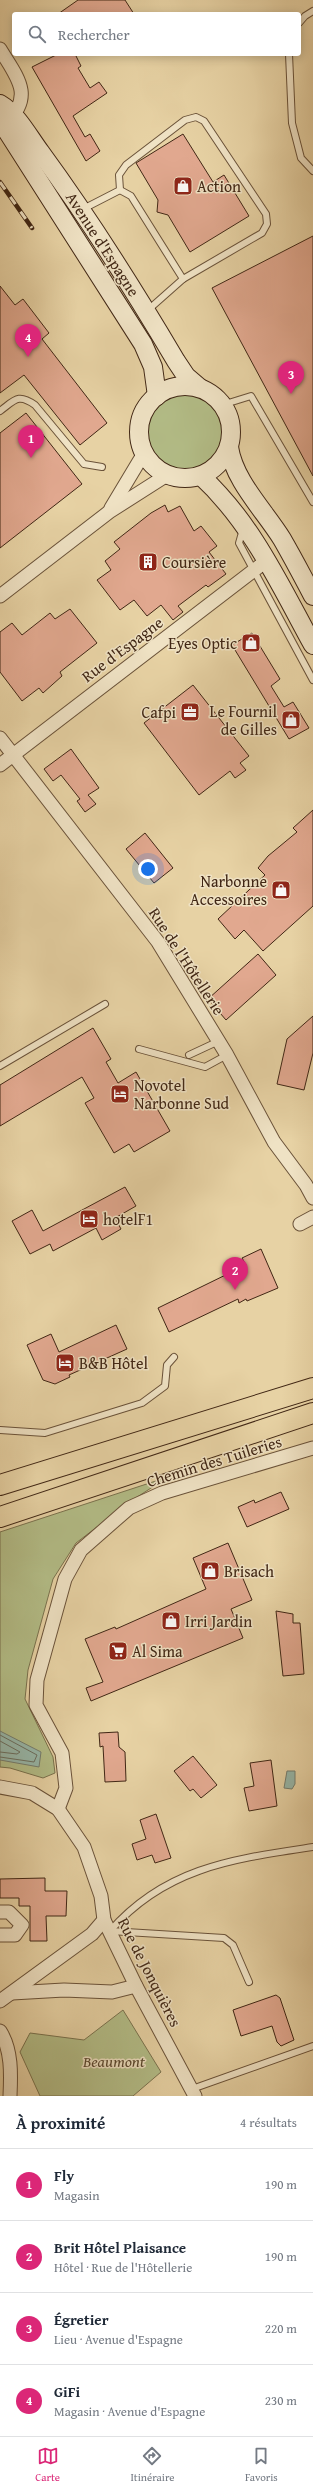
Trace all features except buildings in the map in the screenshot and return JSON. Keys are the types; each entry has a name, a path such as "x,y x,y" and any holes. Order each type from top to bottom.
{"main road":[{"name":"Avenue d'Espagne","path":"0,104 6,121 143,344 153,367 157,396"},
{"name":"Avenue d'Espagne","path":"6,121 82,210 186,376 200,388"},
{"path":"229,447 220,463 201,476 184,478 167,475 153,466 144,453 140,441 139,429 145,409 157,396 174,387 188,386 200,388 208,392 222,405 229,417 231,430 229,447 231,460 241,479 282,539 313,596"},
{"path":"201,476 222,495 245,524 260,566 313,645"},
{"path":"237,1410 313,1380"},
{"path":"0,1486 237,1410 313,1388"},
{"path":"0,1517 307,1416"}],"street":[{"path":"0,49 22,88 23,100 6,121"},
{"path":"109,512 144,453"},
{"path":"0,596 109,512 167,475"},
{"name":"Rue d'Espagne","path":"0,765 260,566"},
{"name":"Rue de l'Hôtellerie","path":"0,738 14,754 158,942 219,1041 274,1142 306,1185 313,1198"},
{"path":"300,1224 313,1217"},
{"name":"Chemin des Tuileries","path":"58,1809 66,1788 62,1753 36,1705 37,1680 65,1579 81,1550 129,1508 162,1493 313,1448"},
{"name":"Rue de Jonquières","path":"0,1787 32,1793 58,1809 84,1847 101,1896 107,1925 136,1986 194,2093"},
{"path":"0,1912 9,1912 22,1924 15,1935 0,1935"},
{"path":"0,2001 92,1934 107,1925"},
{"path":"12,1993 64,1990 112,1992 136,1986"},
{"path":"0,2030 6,2040 12,2072 10,2096"}],"lane":[{"path":"301,21 313,11"},
{"path":"289,56 292,123 301,158 313,171"},
{"path":"120,190 119,175 126,165 185,120 196,117 204,121 266,214 267,224 262,233 183,279 146,311"},
{"path":"82,210 120,190"},
{"path":"120,190 131,196 183,279"},
{"path":"222,405 251,396 313,502"},
{"path":"0,411 17,398 25,398 35,405 84,464 102,467"},
{"path":"260,566 313,680"},
{"path":"0,1066 105,1004"},
{"path":"189,1055 219,1041"},
{"path":"139,1049 205,1067 227,1055"},
{"path":"0,1430 45,1433 142,1403 165,1386 167,1365 174,1357"},
{"path":"107,1925 160,1887 185,1875 248,1857 313,1847"},
{"path":"107,1925 224,1938 233,1945 249,1982"},
{"path":"194,2093 313,2046"}],"green space":[{"path":"185,395 199,398 211,406 219,418 222,432 219,446 211,458 199,466 185,469 171,466 159,458 151,446 148,432 151,418 159,406 171,398"},
{"path":"168,1477 131,1501 76,1543 53,1579 28,1670 25,1699 53,1757 55,1773 43,1778 10,1768 0,1767 0,1532"},
{"name":"Beaumont","path":"123,2010 161,2072 133,2096 40,2096 20,2052 30,2033 84,2040"}],"water":[{"path":"0,1731 41,1752 39,1767 0,1760"},
{"path":"287,1771 295,1771 295,1784 292,1789 284,1788"}],"railway":[{"path":"0,182 32,228"}],"place":[{"name":"Action","path":"183,186"},
{"name":"GiFi","path":"28,357"},
{"name":"Égretier","path":"291,394"},
{"name":"Fly","path":"31,458"},
{"name":"Coursière","path":"148,562"},
{"name":"Eyes Optic","path":"251,643"},
{"name":"Cafpi","path":"190,712"},
{"name":"Le Fournil de Gilles","path":"291,720"},
{"name":"Narbonne Accessoires","path":"281,890"},
{"name":"Novotel Narbonne Sud","path":"120,1094"},
{"name":"hotelF1","path":"89,1219"},
{"name":"Brit Hôtel Plaisance","path":"235,1290"},
{"name":"B&B Hôtel","path":"65,1363"},
{"name":"Brisach","path":"210,1571"},
{"name":"Irri Jardin","path":"171,1621"},
{"name":"Al Sima","path":"118,1651"}]}
